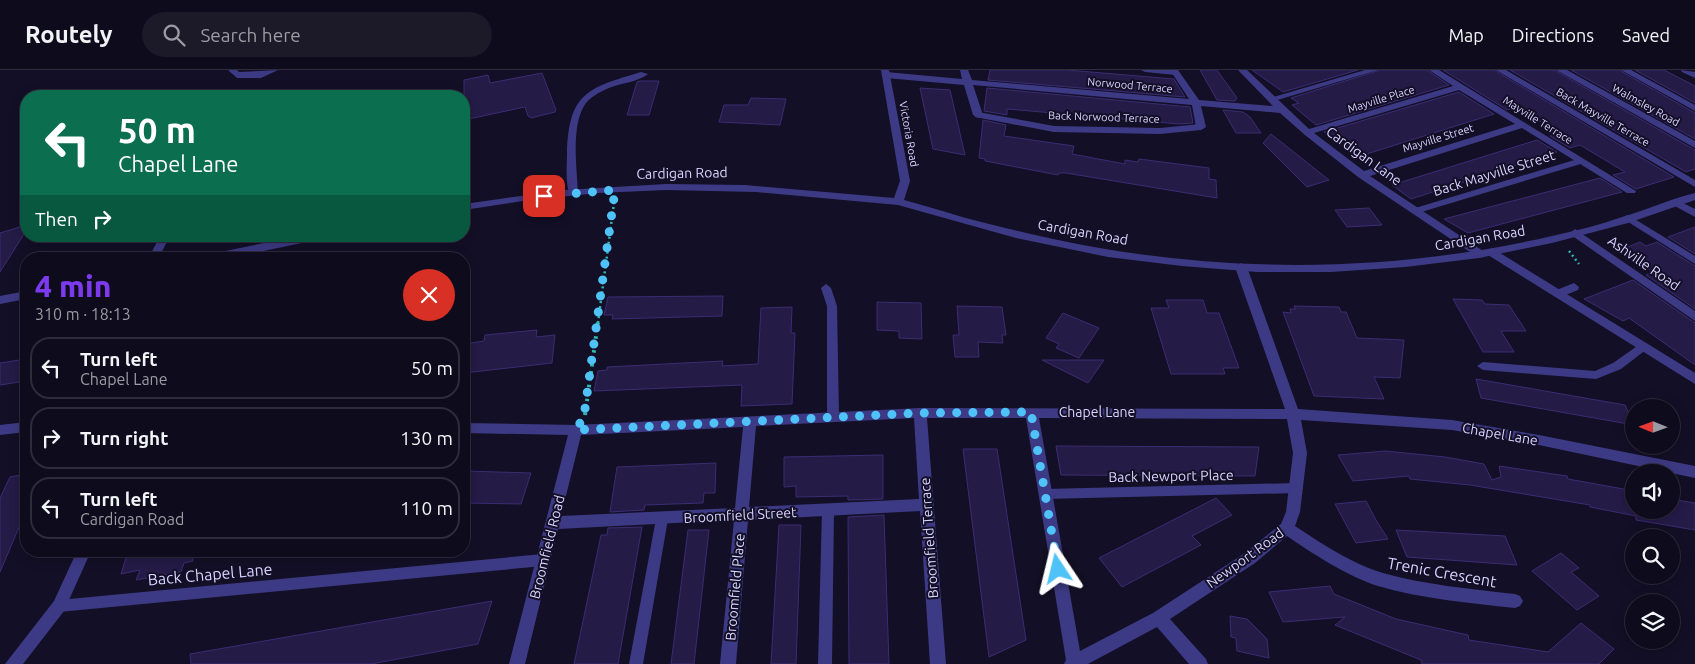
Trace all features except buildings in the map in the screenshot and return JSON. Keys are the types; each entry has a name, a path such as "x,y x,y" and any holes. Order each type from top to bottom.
{"street":[{"path":"232,70 237,76 250,77 274,70"},
{"path":"964,70 978,115"},
{"name":"Cardigan Lane","path":"1242,70 1307,132 1362,175 1415,211 1558,294 1695,379"},
{"name":"Mayville Terrace","path":"1433,70 1631,191"},
{"name":"Walmsley Road","path":"1560,70 1695,145"},
{"path":"1685,70 1695,75"},
{"path":"1175,71 1196,102 1201,128"},
{"name":"Norwood Terrace","path":"886,72 968,82 1282,110"},
{"name":"Victoria Road","path":"886,72 905,181 898,201"},
{"name":"Mayville Place","path":"1307,132 1460,87"},
{"name":"Mayville Street","path":"1362,175 1522,125"},
{"name":"Cardigan Road","path":"470,207 529,197 573,193 615,190 732,188 898,201 1023,237 1109,253 1241,267 1331,269 1402,265 1485,253 1575,234 1695,196"},
{"path":"1677,203 1695,214"},
{"name":"Ashville Road","path":"1575,234 1695,317"},
{"path":"239,252 287,242"},
{"name":"Newport Road","path":"1073,663 1159,618 1250,558 1287,528 1293,512 1300,453 1293,414 1241,267"},
{"path":"0,300 20,297"},
{"path":"1031,412 1073,663"},
{"name":"Chapel Lane","path":"470,428 576,430 920,413 1293,414 1452,425 1540,440 1695,472"},
{"name":"Broomfield Terrace","path":"920,413 938,664"},
{"name":"Broomfield Place","path":"728,664 750,421"},
{"path":"0,430 20,428"},
{"name":"Broomfield Road","path":"517,664 576,430"},
{"name":"Broomfield Street","path":"554,523 926,505"},
{"name":"Trenic Crescent","path":"1287,528 1322,552 1379,579 1451,594 1515,601"},
{"path":"13,664 59,606 82,557"},
{"path":"1159,618 1200,664"}],"lane":[{"path":"1146,70 1175,71"},
{"path":"1271,99 1374,70"},
{"name":"Back Mayville Terrace","path":"1500,70 1695,184"},
{"path":"1625,70 1695,108"},
{"path":"573,193 573,139 576,111 585,98 600,88 644,74"},
{"name":"Back Norwood Terrace","path":"978,115 1054,129 1160,131 1201,128"},
{"name":"Back Mayville Street","path":"1415,211 1580,161"},
{"path":"1628,218 1695,261"},
{"path":"1558,294 1574,287"},
{"path":"826,288 832,306 833,417"},
{"path":"1483,366 1596,375 1617,366 1643,346"},
{"name":"Back Newport Place","path":"1046,494 1297,488"},
{"path":"825,664 828,510"},
{"path":"636,664 662,519"},
{"name":"Back Chapel Lane","path":"59,606 543,560"}],"path":[{"path":"576,430 584,416 615,190"}],"route":[{"path":"544,196 615,190 584,416 576,430 920,413 1031,412 1058,569"}]}
